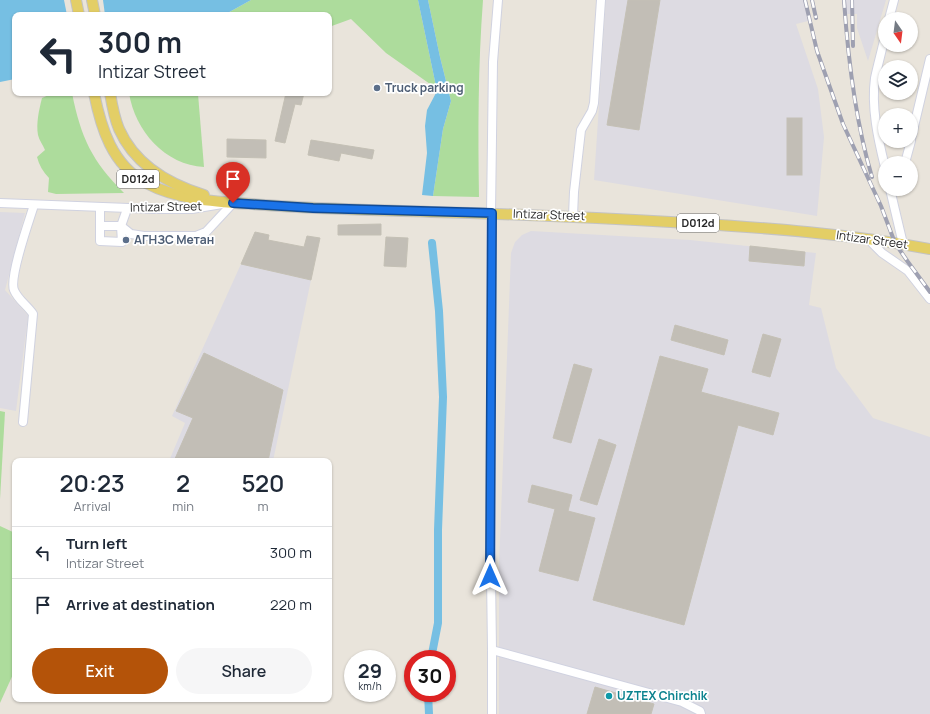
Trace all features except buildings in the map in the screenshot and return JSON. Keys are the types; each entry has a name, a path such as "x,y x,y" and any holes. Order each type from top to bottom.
{"main road":[{"path":"76,0 78,12"},
{"path":"92,0 94,12"},
{"name":"D012d","path":"95,96 100,124 107,139 120,161 137,178 154,187 183,197 233,203"},
{"name":"D012d","path":"111,96 116,121 123,136 138,157 150,169 166,180 184,188 233,203"},
{"name":"Intizar Street","path":"233,203 313,208 573,216 798,230 868,238 930,249"}],"street":[{"path":"492,714 490,576 493,62 498,0"},
{"path":"573,216 574,192 581,130 592,112 594,103 601,0"},
{"path":"891,12 894,0"},
{"path":"881,52 875,79 874,92 877,129 883,156"},
{"path":"918,110 930,59"},
{"path":"892,196 903,244"},
{"name":"Intizar Street","path":"0,203 127,209 192,209 233,203"},
{"path":"100,226 121,226 131,234 144,236 196,236 206,232 233,203"},
{"path":"23,422 32,314 29,308 17,297 13,288 18,256 34,205"},
{"path":"100,208 100,241 122,242 121,226 127,209"},
{"path":"868,238 882,253 908,271 930,298"},
{"path":"492,650 682,702 700,711 701,714"}],"shaded area":[{"path":"606,0 804,0 808,21 796,24 818,89 824,137 817,216 594,180"},
{"path":"846,0 886,0 882,12 878,12 878,27 868,61 857,28 857,14 845,14"},
{"path":"0,212 25,213 5,290 28,316 16,411 0,408"},
{"path":"531,231 690,240 816,253 809,305 821,308 836,368 873,418 930,437 930,714 499,714 499,566 511,253 515,242 522,235"},
{"path":"241,264 311,280 274,458 170,458 185,423 172,416"}],"green space":[{"path":"251,0 418,0 437,91 430,84 386,53 351,19 332,26 332,12 229,12"},
{"path":"428,0 483,0 479,98 479,197 433,196 443,129 451,101"},
{"path":"46,96 73,96 79,123 89,148 104,170 124,193 56,194 48,192 49,178 39,163 37,157 45,150 37,130 42,98"},
{"path":"130,96 198,96 204,167 190,165 177,160 154,144 145,133 132,107"},
{"path":"0,411 5,412 0,499"},
{"path":"0,526 12,532 12,677 0,703"}],"water":[{"path":"0,0 251,0 229,12 12,12 12,80 0,82"},
{"path":"418,0 428,0 451,101 443,129 433,196 422,195 427,153 425,126 427,110 437,91"}],"pier":[{"path":"64,0 103,0 105,12 66,12"}],"waterway":[{"path":"432,243 439,311 443,397 438,530 438,623 433,650"},
{"path":"428,702 429,714"}],"railway":[{"path":"805,0 817,51 843,124 881,206 895,243 930,292"},
{"path":"812,0 816,18"},
{"path":"844,0 853,89 861,134 872,177"},
{"path":"852,0 853,46"}],"place":[{"name":"Truck parking","path":"377,88"},
{"name":"АГНЗС Метан","path":"126,240"},
{"name":"UZTEX Chirchik","path":"609,696"}],"route":[{"path":"233,203 313,208 492,213 490,576"}]}
